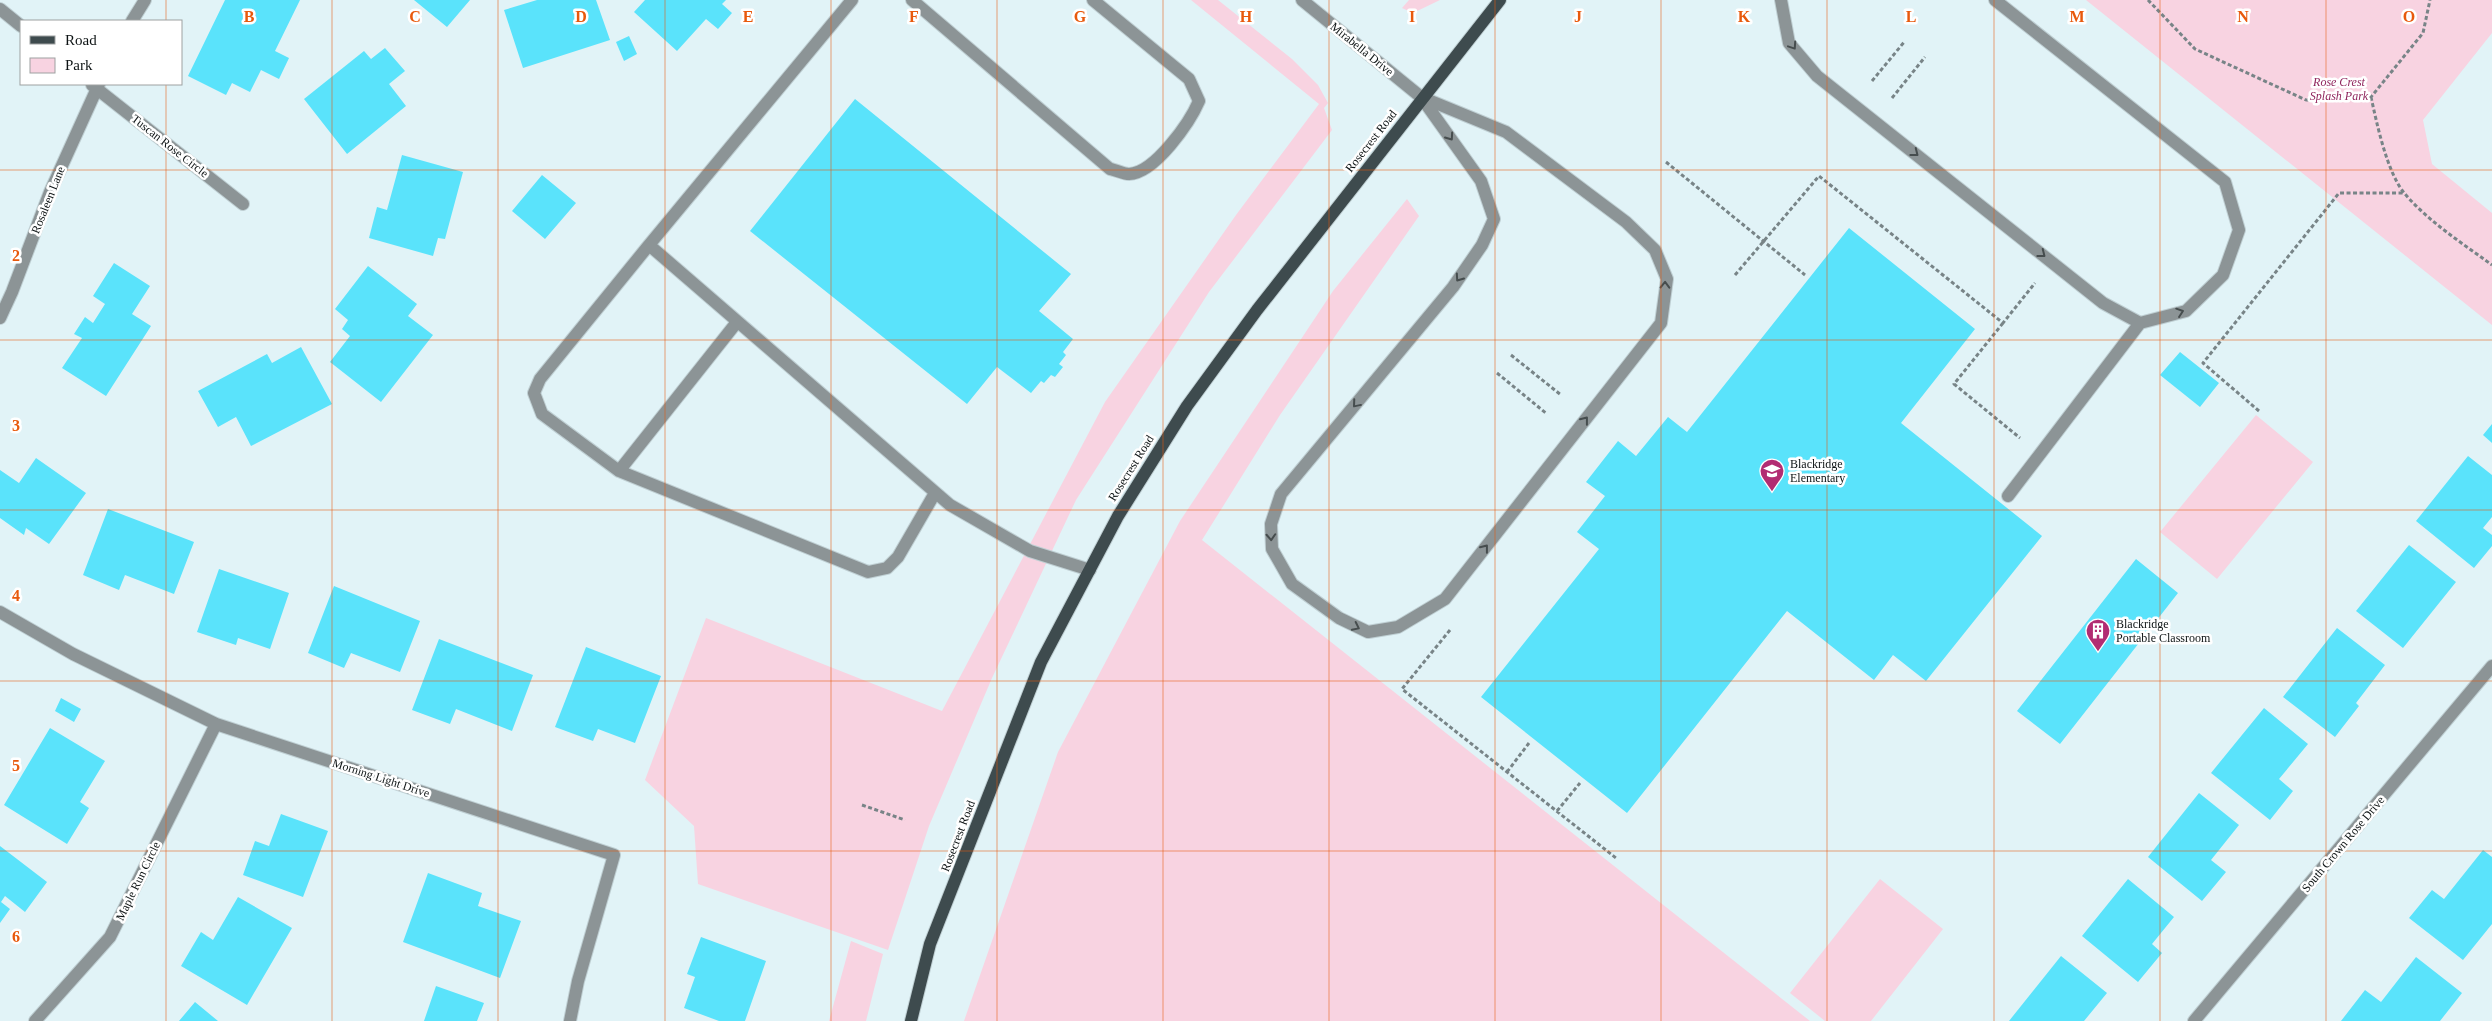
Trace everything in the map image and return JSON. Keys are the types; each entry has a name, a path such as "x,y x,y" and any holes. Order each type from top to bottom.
{"main road":[{"name":"Rosecrest Road","path":"911,1021 930,944 1034,680 1118,516 1187,406 1257,310 1422,97 1500,0"}],"street":[{"path":"133,20 146,0"},
{"path":"852,0 540,379 534,393 542,414 619,471 868,572 887,568 898,557 935,493"},
{"path":"912,0 1110,169 1129,174 1149,167 1191,119 1200,100 1189,79 1092,0"},
{"name":"Mirabella Drive","path":"1302,0 1422,97"},
{"path":"1781,0 1789,43 1817,76 2103,303 2140,323"},
{"path":"1995,0 2225,182 2239,230 2223,276 2186,311 2140,323 2008,496"},
{"path":"0,9 20,25"},
{"name":"Tuscan Rose Circle","path":"95,85 243,204"},
{"name":"Rosaleen Lane","path":"0,318 95,85"},
{"path":"1422,97 1506,132 1626,222 1655,250 1667,280 1661,323 1445,599 1398,627 1368,632 1340,618 1292,584 1272,549 1271,524 1281,494 1453,287 1482,245 1494,219 1480,181 1422,97"},
{"path":"649,245 950,505 1030,551 1090,570"},
{"path":"619,471 737,322"},
{"name":"Morning Light Drive","path":"0,612 73,654 216,724 614,855 578,981 570,1021"},
{"name":"South Crown Rose Drive","path":"2194,1021 2492,666"},
{"name":"Maple Run Circle","path":"35,1021 110,937 216,724"}],"path":[{"path":"2148,0 2195,49 2306,100 2371,97 2423,34 2430,0"},
{"path":"1872,81 1905,41"},
{"path":"1892,98 1925,57"},
{"path":"2371,97 2384,152 2404,194 2446,232 2492,265"},
{"path":"1666,162 1805,275"},
{"path":"1735,275 1819,176 2003,323"},
{"path":"2259,411 2203,363 2339,193 2404,194"},
{"path":"2020,439 1954,384 2035,283"},
{"path":"1511,355 1562,395"},
{"path":"1496,373 1547,414"},
{"path":"1450,630 1402,689 1616,858"},
{"path":"1507,772 1529,743"},
{"path":"1557,812 1580,783"},
{"path":"862,805 905,820"}],"green space":[{"path":"1191,0 1218,0 1292,59 1318,85 1328,103 1324,108 1332,130 1209,292 1076,500 992,678 929,826 888,950 698,884 694,826 645,780 706,618 942,711 1105,402 1236,215 1319,104"},
{"path":"1409,0 1440,0 1413,13 1402,8"},
{"name":"Rose Crest Splash Park","path":"2086,0 2492,0 2492,33 2423,120 2432,164 2492,213 2492,325"},
{"path":"1407,199 1419,216 1280,415 1202,540 1810,1021 964,1021 1058,752 1180,521 1333,291"},
{"path":"2256,415 2313,462 2217,579 2160,532"},
{"path":"1880,879 1943,929 1871,1021 1825,1021 1790,993"},
{"path":"851,941 883,954 866,1021 829,1021"}],"building":[{"path":"225,0 300,0 275,51 289,58 279,79 261,70 250,92 232,83 226,95 188,76"},
{"path":"414,0 470,0 447,27"},
{"path":"537,0 596,0 610,40 523,68 504,10"},
{"path":"645,0 726,0 722,4 732,13 718,29 706,19 677,51 634,12"},
{"path":"629,36 637,54 624,61 616,42"},
{"path":"385,48 405,71 389,84 406,106 347,154 304,99 364,51 371,59"},
{"path":"855,99 1071,274 1039,311 1073,339 1063,352 1066,355 1059,364 1063,367 1055,377 1051,375 1044,383 1041,381 1031,393 997,367 967,404 750,231"},
{"path":"402,155 463,172 445,239 438,238 433,256 369,238 377,207 387,210"},
{"path":"542,175 576,203 545,239 512,211"},
{"name":"Blackridge Elementary","path":"1849,228 1975,329 1901,423 2042,536 1926,681 1893,655 1874,680 1787,611 1627,813 1481,697 1599,549 1577,532 1605,496 1586,482 1618,441 1636,456 1668,417 1687,432"},
{"path":"114,263 150,286 132,314 151,326 106,396 62,368 82,338 74,334 85,317 93,323 105,304 93,296"},
{"path":"368,266 417,304 408,316 433,335 381,402 330,362 350,336 342,329 348,320 335,309"},
{"path":"301,347 332,404 251,446 236,417 218,427 198,391 267,354 272,363"},
{"path":"2180,352 2219,383 2200,407 2160,375"},
{"path":"2492,424 2492,443 2483,435"},
{"path":"2468,456 2492,475 2492,517 2483,528 2492,535 2492,546 2474,568 2416,521"},
{"path":"36,458 86,493 49,544 26,528 24,535 0,518 0,470 19,483"},
{"path":"108,509 194,542 174,594 125,575 119,590 83,575"},
{"path":"2409,545 2456,582 2403,648 2356,611"},
{"name":"Blackridge Portable Classroom","path":"2136,559 2178,593 2060,744 2017,711"},
{"path":"219,569 289,593 270,649 238,638 236,645 197,632"},
{"path":"334,586 420,621 400,672 351,653 344,668 308,653"},
{"path":"2337,628 2385,665 2356,703 2359,706 2335,737 2283,697"},
{"path":"439,639 533,675 512,731 456,709 450,724 412,710"},
{"path":"586,647 661,676 635,743 598,729 593,741 555,727"},
{"path":"61,698 81,709 74,722 55,711"},
{"path":"2264,708 2308,744 2279,779 2293,791 2270,820 2211,773"},
{"path":"50,728 105,761 80,802 89,808 67,844 4,805"},
{"path":"2199,793 2239,825 2211,860 2226,872 2202,901 2148,857"},
{"path":"281,814 328,831 303,897 243,875 255,841 269,846"},
{"path":"0,846 47,882 25,912 5,896 1,902 10,909 0,923"},
{"path":"2483,850 2492,857 2492,924 2463,960 2409,918 2432,890 2444,899"},
{"path":"428,873 482,893 478,906 521,921 500,978 403,942"},
{"path":"2128,879 2174,917 2152,944 2162,953 2138,982 2082,936"},
{"path":"238,897 292,928 247,1005 181,966 201,932 213,940"},
{"path":"701,937 766,961 745,1021 719,1021 684,1008 695,977 687,974"},
{"path":"2061,956 2107,993 2084,1021 2009,1021"},
{"path":"2416,957 2462,993 2440,1021 2341,1021 2365,990 2381,1002"},
{"path":"436,986 484,1003 477,1021 424,1021"},
{"path":"195,1002 218,1021 179,1021"}],"place":[{"name":"Blackridge Elementary","path":"1772,492"},
{"name":"Blackridge Portable Classroom","path":"2098,652"}]}
